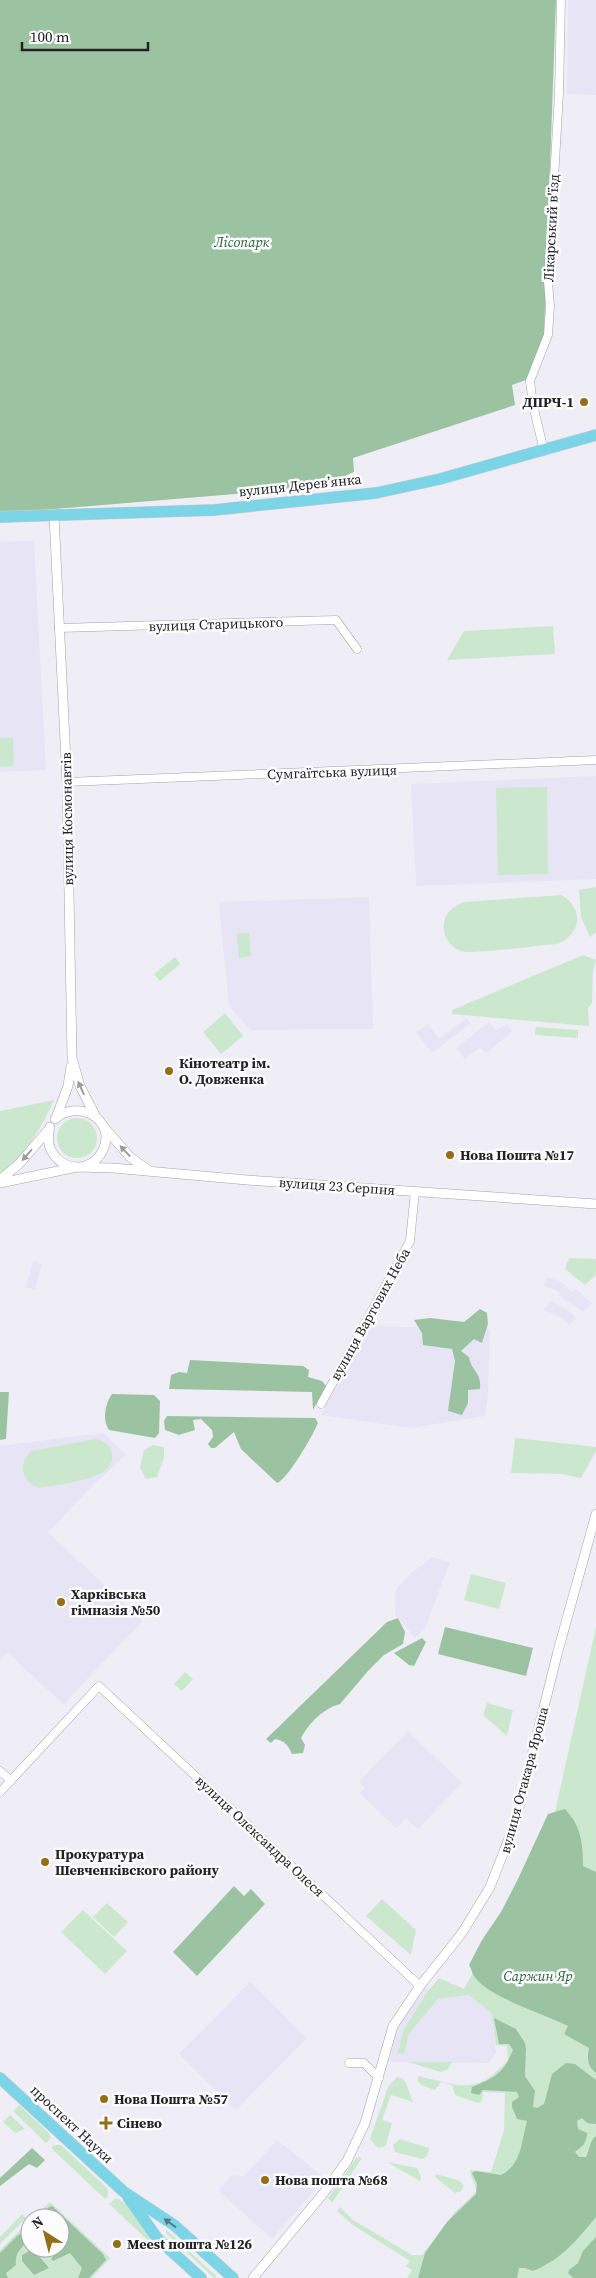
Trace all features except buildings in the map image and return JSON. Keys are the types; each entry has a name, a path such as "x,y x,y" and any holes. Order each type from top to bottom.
{"main road":[{"name":"вулиця Дерев’янка","path":"0,517 214,510 376,493 440,479 596,435"},
{"name":"проспект Науки","path":"0,2078 124,2192 174,2225 233,2278"},
{"name":"проспект Науки","path":"124,2192 157,2238 200,2278"}],"street":[{"name":"Лікарський в'їзд","path":"544,451 533,405 530,381 548,335 550,306 548,281 561,0"},
{"name":"вулиця Космонавтів","path":"54,516 67,782 72,1058 80,1086 96,1117"},
{"name":"вулиця Старицького","path":"60,628 336,620 357,649"},
{"name":"Сумгаїтська вулиця","path":"67,782 596,760"},
{"name":"вулиця 23 Серпня","path":"0,1181 20,1163 55,1119 68,1086 72,1058"},
{"path":"55,1119 63,1113 72,1110 82,1110 96,1117 130,1157 150,1171"},
{"name":"вулиця 23 Серпня","path":"0,1181 90,1164 103,1150 106,1138 102,1126"},
{"name":"вулиця 23 Серпня","path":"50,1127 48,1140 51,1152 65,1165 77,1167 596,1204"},
{"name":"вулиця Вартових Неба","path":"321,1404 410,1241 415,1191"},
{"name":"вулиця Отакара Яроша","path":"252,2278 322,2195 347,2161 365,2123 393,2026 420,1986 462,1933 490,1888 515,1823 558,1652 596,1514"},
{"name":"вулиця Олександра Олеся","path":"11,1781 99,1686 420,1986"},
{"path":"0,1771 11,1781 0,1792"},
{"path":"349,2063 364,2063 379,2078"}],"shaded area":[{"path":"568,0 596,0 596,95 567,94"},
{"path":"34,541 46,770 0,772 0,542"},
{"path":"596,776 596,879 416,886 411,784"},
{"path":"369,897 373,1029 250,1030 229,1006 219,906 221,902"},
{"path":"467,1018 471,1023 432,1053 416,1032 428,1024 439,1039"},
{"path":"489,1022 496,1030 507,1024 513,1031 486,1053 480,1047 465,1059 456,1048"},
{"path":"33,1261 42,1264 35,1290 26,1287"},
{"path":"547,1277 562,1282 572,1292 576,1289 592,1303 583,1312 559,1295 560,1292 544,1286"},
{"path":"550,1300 566,1309 576,1318 569,1325 558,1316 544,1310"},
{"path":"367,1326 490,1329 488,1396 485,1416 411,1428 321,1415"},
{"path":"103,1433 126,1455 94,1484 48,1532 143,1621 70,1697 65,1706 8,1653 0,1661 0,1446"},
{"path":"433,1557 450,1562 425,1629 415,1638 395,1614 396,1589 411,1573"},
{"path":"408,1731 462,1783 418,1829 406,1818 396,1828 360,1793 365,1788 359,1782"},
{"path":"250,1982 307,2038 236,2110 179,2054"},
{"path":"426,1987 439,1997 468,1995 491,2012 496,2053 488,2063 390,2062 393,2041 399,2025"},
{"path":"277,2140 325,2178 272,2239 218,2190 232,2175 244,2176"}],"green space":[{"name":"Лісопарк","path":"0,0 556,0 544,335 526,380 512,385 515,405 353,458 354,472 318,487 0,512"},
{"path":"553,626 555,654 447,660 464,631"},
{"path":"0,738 13,738 14,766 0,767"},
{"path":"547,787 548,874 498,875 496,788"},
{"path":"596,887 596,932 590,937 581,917 579,890"},
{"path":"562,895 574,907 577,921 572,933 558,944 468,952 453,947 445,936 444,923 447,915 454,907 464,902"},
{"path":"249,933 251,956 239,958 237,934"},
{"path":"583,955 596,960 593,971 592,1003 588,1008 589,1026 452,1014 452,1010"},
{"path":"175,957 180,964 160,981 154,974"},
{"path":"225,1013 243,1036 221,1054 203,1032"},
{"path":"536,1027 578,1030 578,1038 535,1035"},
{"path":"54,1100 44,1121 25,1150 0,1175 0,1111"},
{"path":"81,1118 88,1121 94,1127 97,1138 96,1146 88,1155 81,1158 73,1158 66,1155 58,1146 57,1134 60,1127 69,1119"},
{"path":"569,1258 596,1259 596,1275 585,1285 565,1269"},
{"path":"480,1309 487,1313 488,1324 482,1343 474,1339 461,1351 469,1357 478,1375 480,1389 468,1390 468,1403 462,1415 448,1411 455,1361 452,1349 423,1345 422,1333 414,1320 430,1318 464,1322"},
{"path":"190,1360 303,1366 309,1370 308,1377 322,1381 326,1386 313,1410 312,1392 169,1389 171,1375 179,1372 187,1373"},
{"path":"0,1392 9,1392 6,1439 0,1440"},
{"path":"112,1394 154,1395 160,1401 159,1433 155,1438 109,1430 105,1412"},
{"path":"167,1416 315,1418 318,1423 306,1446 287,1474 277,1483 241,1449 234,1432 215,1448 211,1448 208,1444 213,1437 212,1430 201,1419 193,1420 195,1430 179,1435 165,1430 164,1421"},
{"path":"515,1438 596,1447 596,1451 581,1478 561,1474 511,1473"},
{"path":"96,1439 107,1444 112,1454 111,1463 106,1470 85,1479 40,1488 34,1486 26,1478 23,1468 24,1462 31,1451"},
{"path":"153,1445 164,1447 164,1458 157,1477 146,1479 140,1468 144,1450"},
{"path":"471,1574 506,1583 499,1609 464,1600"},
{"path":"398,1618 405,1632 403,1644 384,1655 340,1704 328,1709 308,1727 301,1738 305,1745 303,1753 292,1754 284,1742 275,1739 271,1743 266,1739 387,1622"},
{"path":"445,1627 533,1648 526,1676 438,1654"},
{"name":"Саржин Яр","path":"596,1627 596,2278 407,2278 412,2270 406,2266 410,2261 353,2225 337,2211 340,2207 353,2220 412,2255 422,2255 455,2212 476,2192 470,2170 491,2172 504,2130 505,2093 483,2092 482,2101 477,2103 455,2095 452,2085 441,2082 435,2090 421,2085 418,2082 418,2076 456,2085 466,2085 476,2084 496,2072 508,2060 507,2046 496,2045 491,2012 468,1995 438,1999 409,2034 404,2054 398,2053 403,2031 425,1995 439,1978 464,1989 551,1830"},
{"path":"422,1638 426,1642 414,1666 409,1665 394,1653"},
{"path":"185,1672 193,1679 182,1691 174,1684"},
{"path":"487,1703 513,1710 507,1736 483,1715"},
{"path":"565,1809 578,1828 583,1866 596,1872 596,2073 588,2062 589,2048 564,2034 568,2026 492,1991 481,1984 474,1976 469,1965 482,1940 501,1912 548,1814"},
{"path":"234,1886 244,1896 251,1889 265,1904 197,1976 173,1952"},
{"path":"382,1899 416,1930 411,1955 366,1916"},
{"path":"107,1903 128,1922 114,1937 93,1917"},
{"path":"83,1910 127,1951 105,1974 61,1932"},
{"path":"494,2018 516,2029 525,2043 525,2076 535,2091 533,2107 537,2108 544,2104 552,2074 566,2063 575,2064 596,2080 596,2124 587,2123 582,2118 577,2121 578,2129 587,2133 587,2137 584,2144 575,2152 579,2157 586,2157 592,2140 596,2136 596,2217 560,2255 533,2271 519,2268 517,2278 418,2278 425,2253 447,2222 476,2194 477,2184 472,2173 475,2171 501,2175 513,2165 520,2152 527,2121 517,2119 512,2107 512,2102 519,2097 517,2092 483,2090 479,2095 471,2093 472,2087 486,2081 502,2069 513,2050 509,2044 499,2044"},
{"path":"408,2062 452,2062 448,2069 441,2072"},
{"path":"397,2077 404,2081 414,2102 391,2095 382,2120 392,2123 386,2145 378,2148 370,2139 388,2087"},
{"path":"19,2105 49,2133 51,2138 46,2143 13,2111"},
{"path":"10,2115 25,2129 15,2133 3,2122"},
{"path":"400,2139 429,2148 427,2156 422,2159 395,2152 393,2145"},
{"path":"54,2145 61,2145 108,2189 108,2196 105,2199 51,2148"},
{"path":"32,2148 45,2160 37,2168 29,2164 0,2186 0,2178"},
{"path":"356,2158 362,2158 332,2203 328,2198"},
{"path":"387,2162 417,2168 421,2177 420,2181"},
{"path":"436,2174 460,2181 464,2186 461,2191 455,2193 435,2177"},
{"path":"116,2198 128,2205 138,2216 154,2239 151,2243 109,2204"},
{"path":"50,2202 56,2208 44,2208"},
{"path":"20,2216 20,2224 0,2244 0,2237"},
{"path":"70,2221 110,2258 92,2278 0,2278 0,2250 20,2230 20,2258 70,2258"},
{"path":"70,2223 103,2254 106,2260 89,2278 78,2278 82,2268 70,2253"},
{"path":"166,2230 217,2277 214,2278 166,2233"},
{"path":"20,2234 20,2250 17,2254 16,2265 6,2273 8,2278 0,2278 0,2253"},
{"path":"596,2237 596,2278 573,2278 568,2273 569,2270 578,2263 583,2251"},
{"path":"22,2258 41,2258 49,2268 34,2275 22,2261"}],"place":[{"name":"ДПРЧ-1","path":"584,402"},
{"name":"Кінотеатр ім. О. Довженка","path":"169,1071"},
{"name":"Нова Пошта №17","path":"450,1155"},
{"name":"Харківська гімназія №50","path":"61,1602"},
{"name":"Прокуратура Шевченківского району","path":"45,1862"},
{"name":"Нова Пошта №57","path":"104,2099"},
{"name":"Сінево","path":"106,2123"},
{"name":"Нова пошта №68","path":"265,2180"},
{"name":"Meest пошта №126","path":"117,2244"}]}
